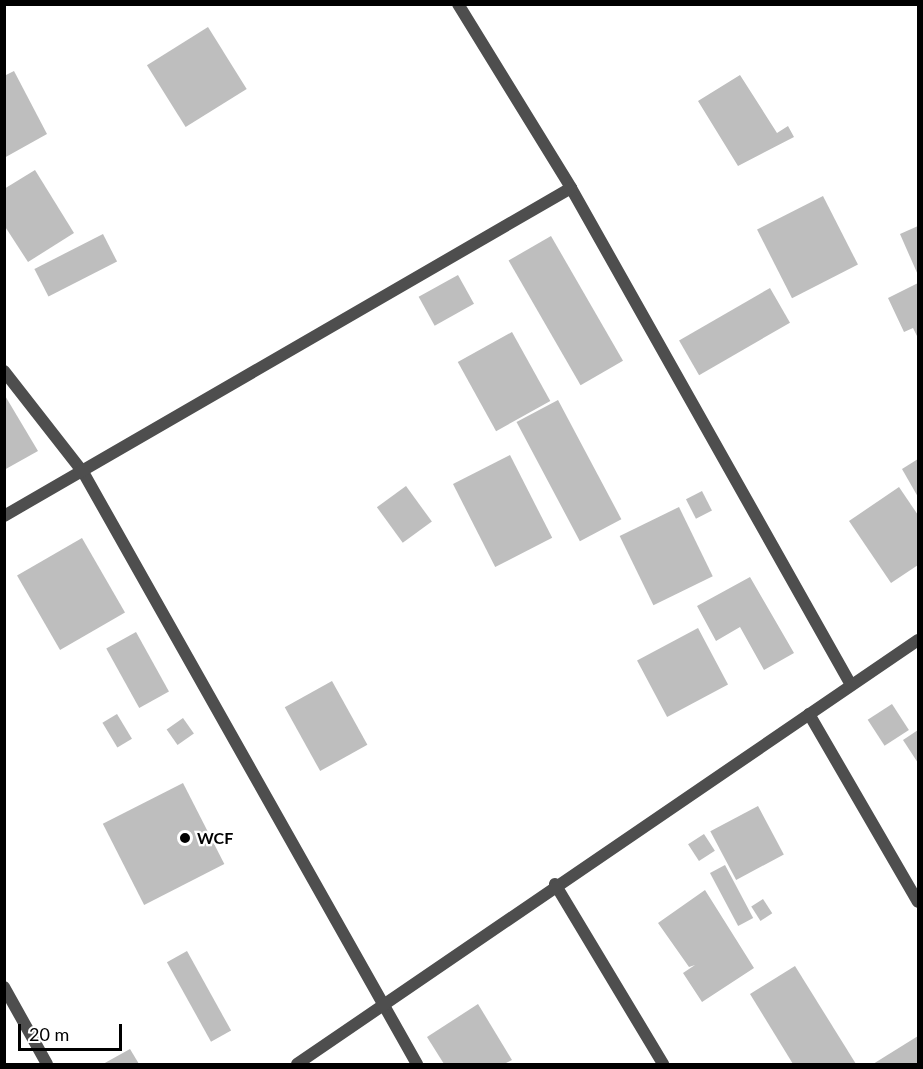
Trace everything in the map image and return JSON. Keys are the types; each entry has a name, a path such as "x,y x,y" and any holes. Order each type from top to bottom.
{"street":[{"path":"458,4 571,188 852,685"},
{"path":"4,516 571,188"},
{"path":"4,371 83,472 386,1006 417,1065"},
{"path":"297,1065 386,1006 555,884 918,640"},
{"path":"809,714 918,902"},
{"path":"555,884 663,1065"},
{"path":"4,987 46,1065"}],"building":[{"path":"208,27 247,89 186,127 147,65"},
{"path":"14,71 47,134 4,158 4,76"},
{"path":"740,75 777,133 788,126 794,137 738,166 698,101"},
{"path":"35,170 74,233 28,262 4,225 4,189"},
{"path":"823,196 858,265 792,298 757,230"},
{"path":"918,226 918,275 900,234"},
{"path":"103,234 117,262 48,297 34,269"},
{"path":"551,236 623,361 581,385 509,260"},
{"path":"458,275 474,304 435,326 419,297"},
{"path":"918,283 918,338 913,328 904,332 888,298"},
{"path":"770,288 790,323 699,375 679,340"},
{"path":"512,332 550,401 496,431 458,362"},
{"path":"4,394 38,451 4,470"},
{"path":"558,400 621,519 580,541 517,422"},
{"path":"510,455 552,538 495,567 453,484"},
{"path":"918,459 918,497 902,469"},
{"path":"406,486 432,522 403,543 377,507"},
{"path":"899,487 918,515 918,565 891,583 849,521"},
{"path":"702,491 712,511 696,519 686,499"},
{"path":"679,507 713,576 653,605 620,536"},
{"path":"82,538 125,612 60,650 17,576"},
{"path":"750,577 794,653 764,670 740,627 716,641 697,606"},
{"path":"698,628 728,685 667,717 637,660"},
{"path":"136,632 169,691 139,708 106,648"},
{"path":"332,681 367,745 320,771 285,707"},
{"path":"892,704 909,730 885,746 868,720"},
{"path":"117,714 132,739 117,748 102,723"},
{"path":"183,718 194,734 178,745 167,729"},
{"path":"918,730 918,763 903,740"},
{"path":"183,783 224,864 144,905 103,824"},
{"path":"758,806 784,855 736,880 710,831"},
{"path":"704,834 715,851 699,861 688,844"},
{"path":"725,865 753,918 738,926 710,873"},
{"path":"705,890 754,968 702,1002 683,973 695,965 689,967 658,923"},
{"path":"763,899 772,913 761,921 751,907"},
{"path":"187,951 231,1031 211,1042 167,962"},
{"path":"795,966 856,1064 793,1064 750,994"},
{"path":"478,1004 512,1060 504,1064 444,1064 427,1037"},
{"path":"918,1036 918,1064 873,1064"},
{"path":"130,1049 139,1064 103,1064"}],"place":[{"name":"WCF","path":"185,838"}]}
